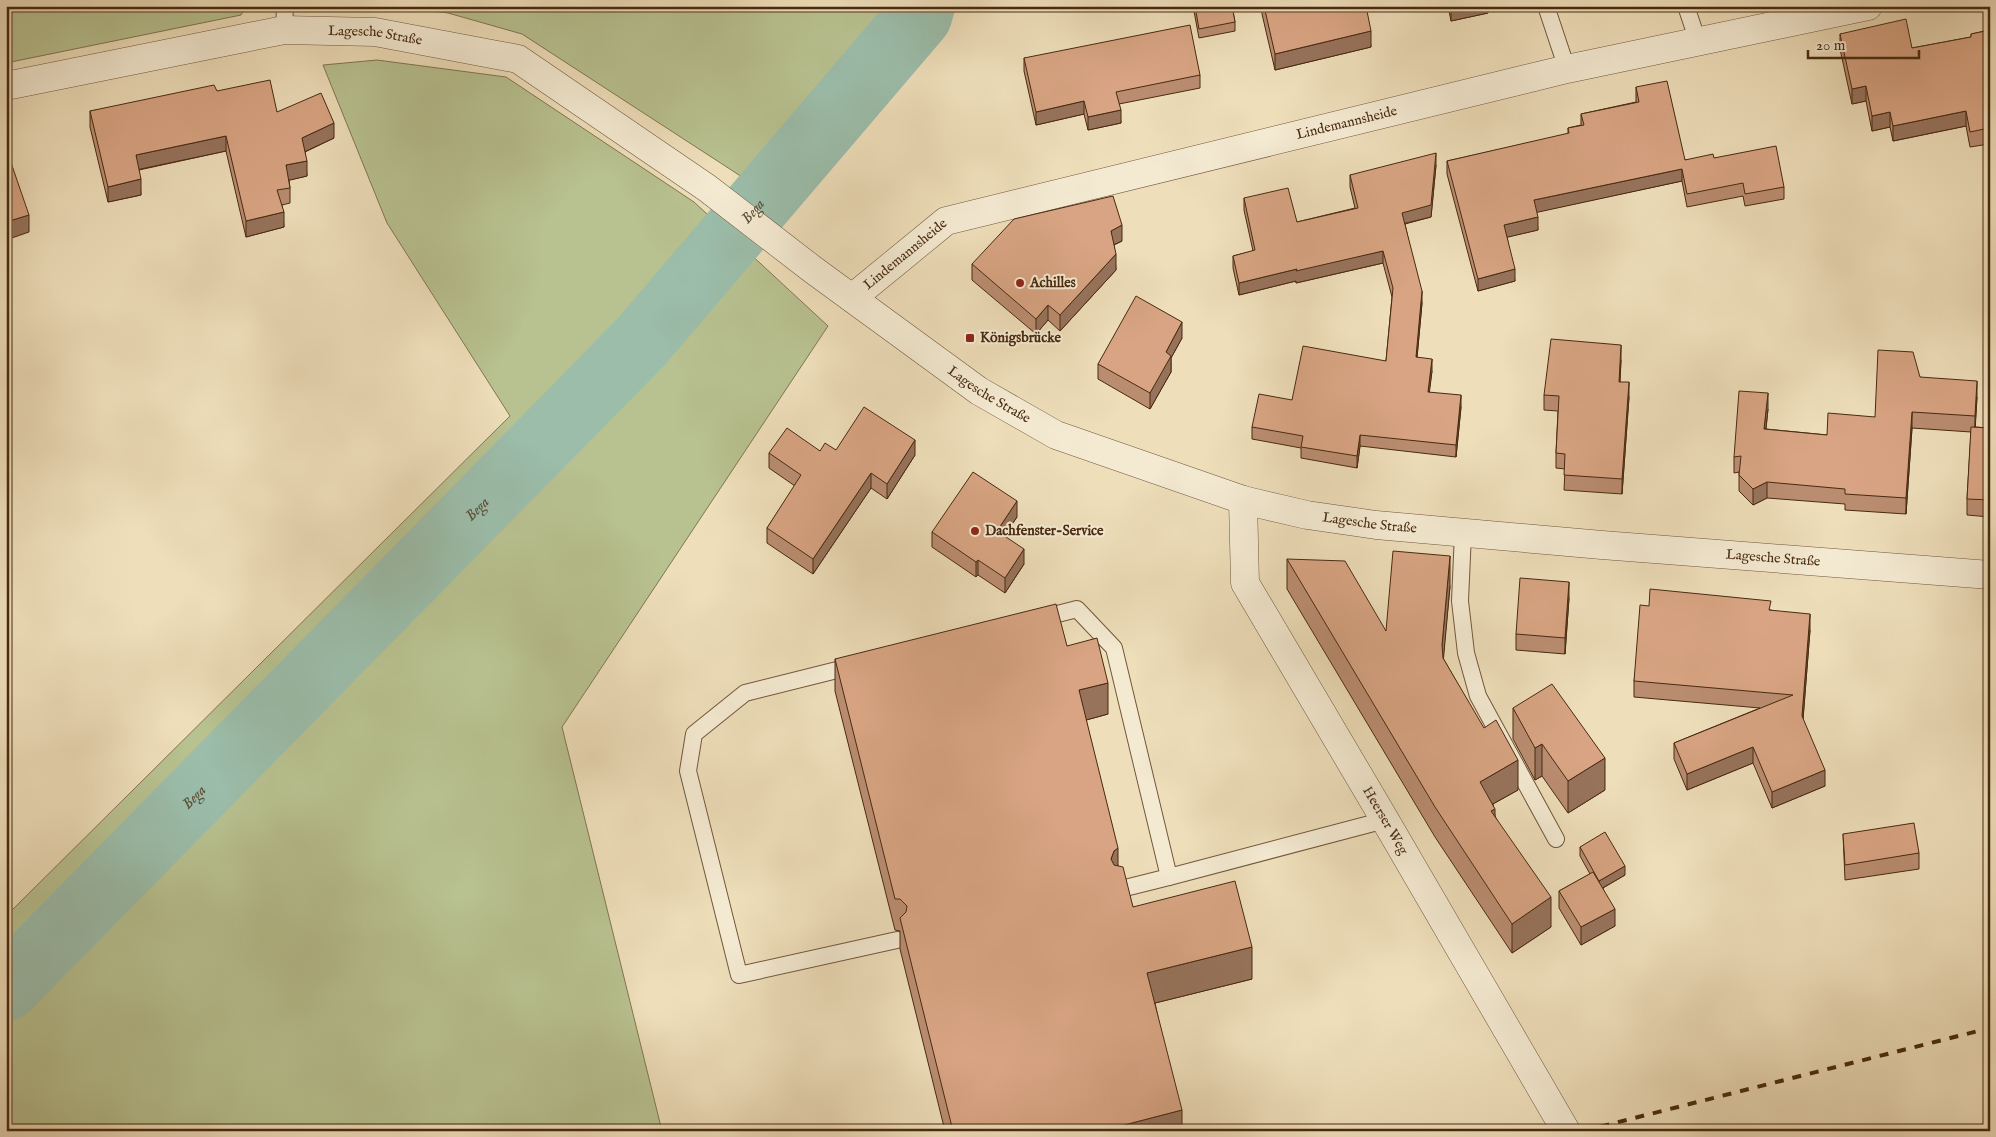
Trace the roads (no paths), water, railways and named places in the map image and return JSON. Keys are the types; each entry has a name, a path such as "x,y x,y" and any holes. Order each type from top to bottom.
{"street":[{"name":"Lindemannsheide","path":"852,298 946,221 1567,69 1868,6"},
{"name":"Lagesche Straße","path":"6,86 284,18 375,32 518,59 707,188 812,269 979,391 1056,434 1243,500 1307,515 1376,525 1990,574"},
{"name":"Heerser Weg","path":"1243,500 1245,583 1386,820 1566,1131"}],"lane":[{"path":"1546,6 1567,69"},
{"path":"1686,6 1698,42"},
{"path":"1463,532 1460,600 1466,653 1478,696 1556,839"},
{"path":"1020,624 1077,609 1114,648 1169,877"},
{"path":"868,662 745,693 694,734 688,771 739,975 898,940"},
{"path":"1120,889 1386,820"}],"waterway":[{"name":"Bega","path":"6,988 641,342 919,16 922,6"}],"railway":[{"path":"1583,1131 1990,1028"}],"place":[{"name":"Achilles","path":"1020,283"},
{"name":"Königsbrücke","path":"970,338"},
{"name":"Dachfenster-Service","path":"975,531"}]}
